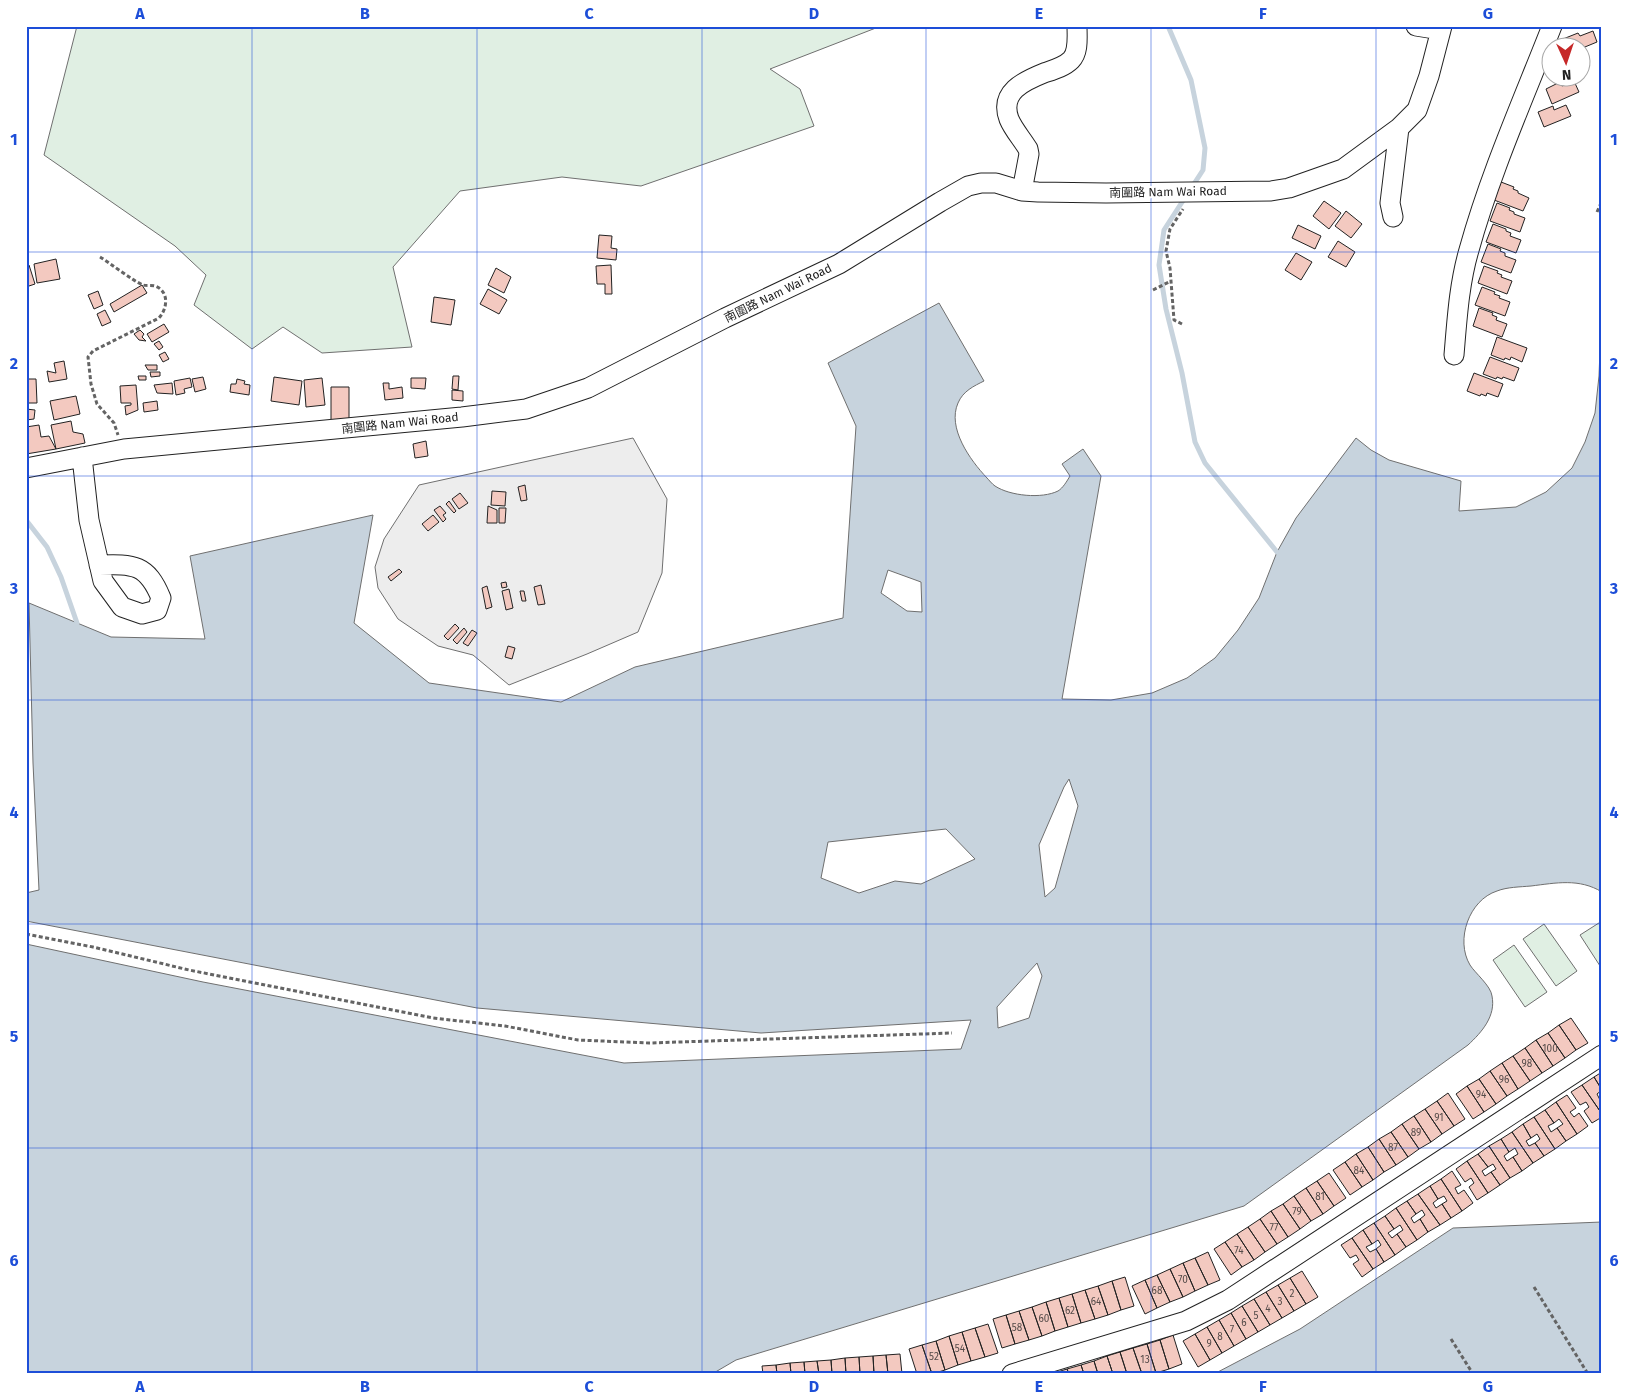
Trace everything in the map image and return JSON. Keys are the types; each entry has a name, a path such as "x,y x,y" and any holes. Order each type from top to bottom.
{"street":[{"path":"1022,191 1029,154 1028,149 1009,119 1007,105 1012,91 1023,81 1061,66 1072,59 1076,51 1077,26"},
{"path":"1416,26 1442,28"},
{"path":"1454,355 1459,296 1468,251 1496,168 1552,26"},
{"name":"南圍路 Nam Wai Road","path":"26,468 124,449 443,419 526,409 588,388 726,318 839,264 968,186 981,183 996,183 1022,191 1106,193 1271,191 1290,188 1343,169 1399,128 1417,110 1429,76 1442,28"},
{"path":"1393,217 1390,203 1399,128"},
{"path":"82,457 88,520 100,565"},
{"path":"1012,1374 1172,1326 1208,1312 1602,1055"}],"path":[{"path":"1182,324 1174,320 1170,268 1166,251 1170,229 1188,192"},
{"path":"1597,212 1602,201"},
{"path":"100,256 143,285 156,286 163,292 166,302 165,312 159,318 93,350 88,356 91,384 97,404 114,423 124,449"},
{"path":"1153,290 1171,281"},
{"path":"26,934 93,947 189,970 424,1016 505,1026 578,1040 649,1043 952,1033"},
{"path":"1534,1287 1588,1374"},
{"path":"1451,1339 1473,1374"}],"green space":[{"path":"77,26 881,26 770,69 800,89 814,126 641,186 562,177 460,191 393,267 412,347 322,353 283,327 252,349 194,305 206,275 175,246 44,155"},
{"path":"1602,921 1602,969 1580,935"},
{"path":"1544,924 1577,971 1556,986 1523,939"},
{"path":"1514,945 1547,992 1525,1007 1493,960"}],"shaded area":[{"path":"1602,297 1602,892 1576,883 1558,883 1501,890 1487,896 1479,903 1467,922 1464,944 1470,965 1486,984 1492,996 1492,1010 1483,1029 1468,1045 1244,1206 736,1360 712,1374 26,1374 26,944 203,982 624,1063 961,1049 971,1020 761,1033 477,1008 26,921 26,893 39,890 33,763 29,603 111,637 205,639 190,556 373,515 354,623 429,683 561,702 635,667 843,618 856,426 828,363 939,303 984,381 969,389 963,395 955,413 958,433 962,443 980,471 995,486 1009,492 1035,496 1044,495 1062,488 1070,476 1062,464 1083,449 1101,476 1062,699 1111,700 1152,693 1187,678 1215,658 1238,630 1259,598 1277,552 1296,518 1356,438 1371,450 1389,460 1461,481 1459,511 1516,507 1546,492 1572,468 1585,442 1595,413 1599,376","holes":["888,570 921,582 922,612 907,611 881,593","1069,779 1078,806 1055,888 1045,897 1039,845","946,829 975,859 921,884 895,881 859,893 821,878 828,842","1037,963 1042,976 1029,1018 998,1028 997,1007"]},
{"path":"633,438 667,499 662,573 638,632 509,685 473,655 438,646 398,619 378,588 375,567 384,539 419,485"},
{"path":"1602,1222 1602,1374 1214,1374 1300,1329 1453,1228"}],"building":[{"path":"1593,31 1597,42 1590,45 1590,38 1566,38 1578,33 1580,36"},
{"path":"1577,88 1579,92 1552,104 1546,89"},
{"path":"1566,105 1571,116 1544,127 1538,112 1553,106 1554,110"},
{"path":"1501,182 1514,187 1513,189 1518,191 1518,193 1529,198 1523,211 1494,200"},
{"path":"1324,201 1341,213 1329,229 1313,216"},
{"path":"1497,203 1510,208 1509,210 1514,212 1514,214 1525,218 1520,232 1490,221"},
{"path":"1346,211 1362,224 1351,238 1335,226"},
{"path":"1493,224 1506,229 1506,231 1511,233 1510,236 1521,240 1516,253 1486,242"},
{"path":"1298,225 1321,236 1315,249 1292,238"},
{"path":"599,235 612,236 611,248 617,249 616,260 597,258"},
{"path":"1338,241 1355,252 1346,267 1328,257"},
{"path":"1488,244 1501,249 1500,251 1505,253 1505,256 1516,260 1511,273 1481,262"},
{"path":"1296,253 1312,262 1301,280 1285,270"},
{"path":"56,259 60,279 37,283 34,264"},
{"path":"29,265 35,284 26,287 26,266"},
{"path":"611,265 612,294 605,294 605,284 597,284 596,266"},
{"path":"1484,266 1498,271 1497,273 1502,275 1501,277 1512,281 1507,294 1478,283"},
{"path":"496,268 511,277 504,293 488,285"},
{"path":"142,285 147,293 114,312 110,304"},
{"path":"1482,287 1495,292 1494,294 1500,296 1499,298 1510,302 1505,316 1475,305"},
{"path":"488,289 507,300 499,314 480,304"},
{"path":"98,291 103,305 94,309 88,295"},
{"path":"434,297 455,300 451,325 431,322"},
{"path":"1479,308 1493,313 1492,315 1497,317 1496,320 1507,324 1502,337 1473,326"},
{"path":"105,310 111,322 102,326 97,314"},
{"path":"164,324 169,332 152,342 147,334"},
{"path":"140,330 144,334 142,337 146,341 139,340 134,334"},
{"path":"1497,337 1527,348 1522,362 1511,357 1510,360 1505,358 1504,360 1491,355"},
{"path":"159,341 163,347 159,350 154,344"},
{"path":"165,352 169,359 163,362 159,355"},
{"path":"1490,357 1519,368 1514,381 1503,377 1502,379 1497,377 1496,379 1483,374"},
{"path":"64,361 67,379 49,382 47,371 56,373 54,363"},
{"path":"145,365 157,365 157,370 148,370"},
{"path":"150,372 160,372 160,376 151,377"},
{"path":"1474,373 1503,384 1498,397 1487,393 1486,396 1481,394 1480,396 1467,391"},
{"path":"138,376 146,376 146,380 139,380"},
{"path":"453,376 459,376 458,390 452,389"},
{"path":"203,377 206,389 195,392 192,379"},
{"path":"274,377 302,381 299,405 271,401"},
{"path":"190,378 192,387 184,389 185,393 176,395 174,381"},
{"path":"322,378 325,405 306,407 304,380"},
{"path":"411,378 426,378 425,389 411,388"},
{"path":"26,379 36,379 37,403 28,403"},
{"path":"237,379 245,381 244,384 250,385 249,395 230,392 231,384 236,384"},
{"path":"172,383 173,394 157,393 154,385"},
{"path":"383,383 389,383 389,389 402,387 403,398 385,400"},
{"path":"136,385 138,410 126,415 125,406 131,405 131,403 121,403 120,386"},
{"path":"331,387 349,387 349,420 331,420"},
{"path":"452,390 463,391 463,401 452,400"},
{"path":"76,396 80,414 54,420 50,401"},
{"path":"157,401 158,410 144,412 143,403"},
{"path":"26,409 35,410 34,419 26,420"},
{"path":"71,421 73,432 83,434 85,443 56,449 51,425"},
{"path":"39,425 41,437 49,436 56,449 26,454 26,427"},
{"path":"426,441 428,456 415,458 413,444"},
{"path":"525,485 527,500 521,501 518,487"},
{"path":"492,491 506,492 505,506 491,505"},
{"path":"460,493 468,503 459,509 452,499"},
{"path":"449,501 456,511 454,513 446,504"},
{"path":"440,506 446,513 443,515 446,519 443,522 434,510"},
{"path":"488,506 497,510 497,523 487,523"},
{"path":"499,508 506,508 505,523 499,523"},
{"path":"433,515 439,522 428,531 422,524"},
{"path":"399,569 402,572 391,581 388,577"},
{"path":"506,582 507,587 502,588 501,583"},
{"path":"541,585 545,604 538,605 534,587"},
{"path":"487,586 492,607 486,609 482,588"},
{"path":"509,589 513,608 506,610 502,591"},
{"path":"520,591 524,591 526,601 522,601"},
{"path":"455,624 459,628 448,640 444,636"},
{"path":"464,628 467,632 457,644 453,640"},
{"path":"472,630 477,633 468,646 463,643"},
{"path":"508,646 515,648 512,659 505,657"},
{"path":"1571,1018 1588,1043 1576,1050 1559,1025"},
{"path":"1559,1025 1576,1050 1565,1058 1548,1033"},
{"path":"1548,1033 1565,1058 1553,1066 1536,1040"},
{"path":"1536,1040 1553,1066 1542,1073 1525,1048"},
{"path":"1525,1048 1542,1073 1530,1081 1513,1056"},
{"path":"1513,1056 1530,1081 1518,1089 1502,1063"},
{"path":"1502,1063 1518,1089 1507,1096 1490,1071"},
{"path":"1490,1071 1507,1096 1496,1104 1479,1079"},
{"path":"1602,1072 1602,1090 1594,1077"},
{"path":"1594,1077 1602,1090 1597,1094 1600,1100 1602,1098 1602,1114 1582,1085"},
{"path":"1479,1079 1496,1104 1484,1112 1467,1086"},
{"path":"1582,1085 1602,1114 1602,1117 1592,1123 1584,1111 1589,1107 1586,1102 1580,1105 1571,1092"},
{"path":"1467,1086 1484,1112 1473,1119 1456,1094"},
{"path":"1448,1093 1465,1119 1454,1126 1437,1101"},
{"path":"1567,1095 1576,1108 1570,1112 1574,1117 1579,1113 1588,1126 1577,1134 1556,1102"},
{"path":"1437,1101 1454,1126 1442,1134 1425,1109"},
{"path":"1556,1102 1577,1134 1566,1141 1557,1128 1563,1124 1559,1119 1554,1123 1545,1110"},
{"path":"1425,1109 1442,1134 1431,1142 1414,1116"},
{"path":"1545,1110 1554,1123 1548,1126 1551,1132 1557,1128 1566,1141 1555,1149 1534,1117"},
{"path":"1414,1116 1431,1142 1419,1149 1402,1124"},
{"path":"1534,1117 1555,1149 1544,1156 1535,1143 1540,1139 1537,1134 1531,1138 1523,1124"},
{"path":"1402,1124 1419,1149 1408,1157 1391,1132"},
{"path":"1523,1124 1531,1138 1526,1141 1529,1146 1535,1143 1544,1156 1533,1163 1512,1132"},
{"path":"1391,1132 1408,1157 1396,1165 1379,1139"},
{"path":"1512,1132 1533,1163 1522,1171 1513,1157 1518,1154 1515,1148 1509,1152 1501,1139"},
{"path":"1379,1139 1396,1165 1384,1172 1368,1147"},
{"path":"1501,1139 1509,1152 1504,1156 1507,1161 1513,1157 1522,1171 1510,1178 1489,1146"},
{"path":"1489,1146 1510,1178 1500,1185 1491,1172 1496,1169 1493,1164 1488,1167 1478,1154"},
{"path":"1368,1147 1384,1172 1373,1180 1356,1154"},
{"path":"1356,1154 1373,1180 1362,1187 1345,1162"},
{"path":"1478,1154 1488,1167 1482,1171 1485,1176 1491,1172 1500,1185 1488,1193 1467,1161"},
{"path":"1467,1161 1488,1193 1477,1200 1469,1187 1474,1183 1471,1178 1465,1182 1456,1169"},
{"path":"1345,1162 1362,1187 1350,1195 1333,1170"},
{"path":"1452,1171 1461,1185 1455,1188 1458,1194 1464,1190 1473,1203 1462,1211 1441,1179"},
{"path":"1329,1173 1346,1198 1334,1206 1317,1181"},
{"path":"1441,1179 1462,1211 1451,1218 1442,1204 1447,1201 1444,1196 1438,1199 1430,1186"},
{"path":"1317,1181 1334,1206 1323,1214 1306,1188"},
{"path":"1430,1186 1438,1199 1433,1203 1436,1208 1442,1204 1451,1218 1440,1225 1418,1194"},
{"path":"1306,1188 1323,1214 1311,1221 1294,1196"},
{"path":"1418,1194 1440,1225 1428,1232 1420,1219 1425,1215 1422,1210 1416,1214 1407,1201"},
{"path":"1294,1196 1311,1221 1300,1229 1283,1204"},
{"path":"1407,1201 1416,1214 1411,1218 1414,1223 1420,1219 1428,1232 1417,1240 1396,1208"},
{"path":"1283,1204 1300,1229 1288,1237 1271,1211"},
{"path":"1396,1208 1417,1240 1406,1247 1397,1234 1403,1230 1400,1225 1394,1229 1385,1216"},
{"path":"1271,1211 1288,1237 1277,1244 1260,1219"},
{"path":"1385,1216 1394,1229 1388,1233 1392,1238 1397,1234 1406,1247 1395,1255 1374,1223"},
{"path":"1260,1219 1277,1244 1265,1252 1248,1227"},
{"path":"1374,1223 1395,1255 1384,1262 1376,1249 1381,1245 1378,1240 1372,1244 1363,1230"},
{"path":"1248,1227 1265,1252 1254,1260 1237,1234"},
{"path":"1363,1230 1372,1244 1366,1247 1370,1252 1376,1249 1384,1262 1373,1269 1352,1238"},
{"path":"1237,1234 1254,1260 1242,1267 1225,1242"},
{"path":"1352,1238 1373,1269 1362,1277 1353,1264 1359,1260 1356,1255 1350,1258 1341,1245"},
{"path":"1225,1242 1242,1267 1231,1275 1214,1249"},
{"path":"1208,1252 1220,1280 1208,1285 1195,1258"},
{"path":"1195,1258 1208,1285 1195,1291 1183,1263"},
{"path":"1183,1263 1195,1291 1183,1297 1170,1269"},
{"path":"1170,1269 1183,1297 1170,1302 1157,1275"},
{"path":"1302,1271 1318,1297 1306,1304 1290,1278"},
{"path":"1157,1275 1170,1302 1157,1308 1145,1280"},
{"path":"1125,1277 1134,1306 1121,1310 1112,1281"},
{"path":"1290,1278 1306,1304 1294,1311 1278,1285"},
{"path":"1145,1280 1157,1308 1145,1314 1132,1286"},
{"path":"1112,1281 1121,1310 1108,1315 1098,1286"},
{"path":"1278,1285 1294,1311 1282,1318 1266,1292"},
{"path":"1098,1286 1108,1315 1095,1319 1085,1290"},
{"path":"1085,1290 1095,1319 1081,1323 1072,1294"},
{"path":"1266,1292 1282,1318 1270,1325 1254,1299"},
{"path":"1072,1294 1081,1323 1068,1327 1059,1298"},
{"path":"1059,1298 1068,1327 1055,1331 1046,1302"},
{"path":"1254,1299 1270,1325 1258,1332 1242,1306"},
{"path":"1046,1302 1055,1331 1042,1336 1032,1307"},
{"path":"1242,1306 1258,1332 1246,1339 1231,1313"},
{"path":"1032,1307 1042,1336 1029,1340 1019,1311"},
{"path":"1019,1311 1029,1340 1015,1344 1006,1315"},
{"path":"1231,1313 1246,1339 1234,1346 1219,1320"},
{"path":"1006,1315 1015,1344 1002,1348 993,1319"},
{"path":"1219,1320 1234,1346 1222,1353 1207,1327"},
{"path":"988,1324 998,1353 985,1357 975,1328"},
{"path":"1207,1327 1222,1353 1210,1360 1195,1334"},
{"path":"975,1328 985,1357 971,1361 962,1332"},
{"path":"962,1332 971,1361 958,1365 949,1336"},
{"path":"1195,1334 1210,1360 1198,1367 1183,1341"},
{"path":"1173,1335 1182,1364 1169,1369 1160,1340"},
{"path":"949,1336 958,1365 945,1370 936,1341"},
{"path":"1160,1340 1169,1369 1156,1373 1147,1344"},
{"path":"936,1341 945,1370 932,1374 922,1345"},
{"path":"1147,1344 1156,1373 1153,1374 1142,1374 1133,1348"},
{"path":"922,1345 932,1374 917,1374 909,1349"},
{"path":"1133,1348 1142,1374 1127,1374 1120,1352"},
{"path":"1120,1352 1127,1374 1113,1374 1107,1356"},
{"path":"900,1354 902,1374 888,1374 886,1355"},
{"path":"886,1355 888,1374 874,1374 873,1356"},
{"path":"873,1356 874,1374 860,1374 859,1357"},
{"path":"1107,1356 1113,1374 1098,1374 1094,1361"},
{"path":"859,1357 860,1374 846,1374 845,1358"},
{"path":"845,1358 846,1374 832,1374 831,1360"},
{"path":"831,1360 832,1374 819,1374 817,1361"},
{"path":"817,1361 819,1374 805,1374 804,1362"},
{"path":"1094,1361 1098,1374 1084,1374 1081,1365"},
{"path":"804,1362 805,1374 791,1374 790,1363"},
{"path":"790,1363 791,1374 777,1374 776,1365"},
{"path":"776,1365 777,1374 763,1374 762,1366"},
{"path":"1081,1365 1084,1374 1069,1374 1067,1369"},
{"path":"1067,1369 1069,1374 1054,1374 1054,1373"}],"waterway":[{"path":"1168,26 1191,80 1205,148 1203,170 1192,187"},
{"path":"1186,196 1164,230 1159,265 1166,309 1182,373 1195,442 1205,463 1277,552"},
{"path":"26,520 47,547 61,577 77,623"}]}
